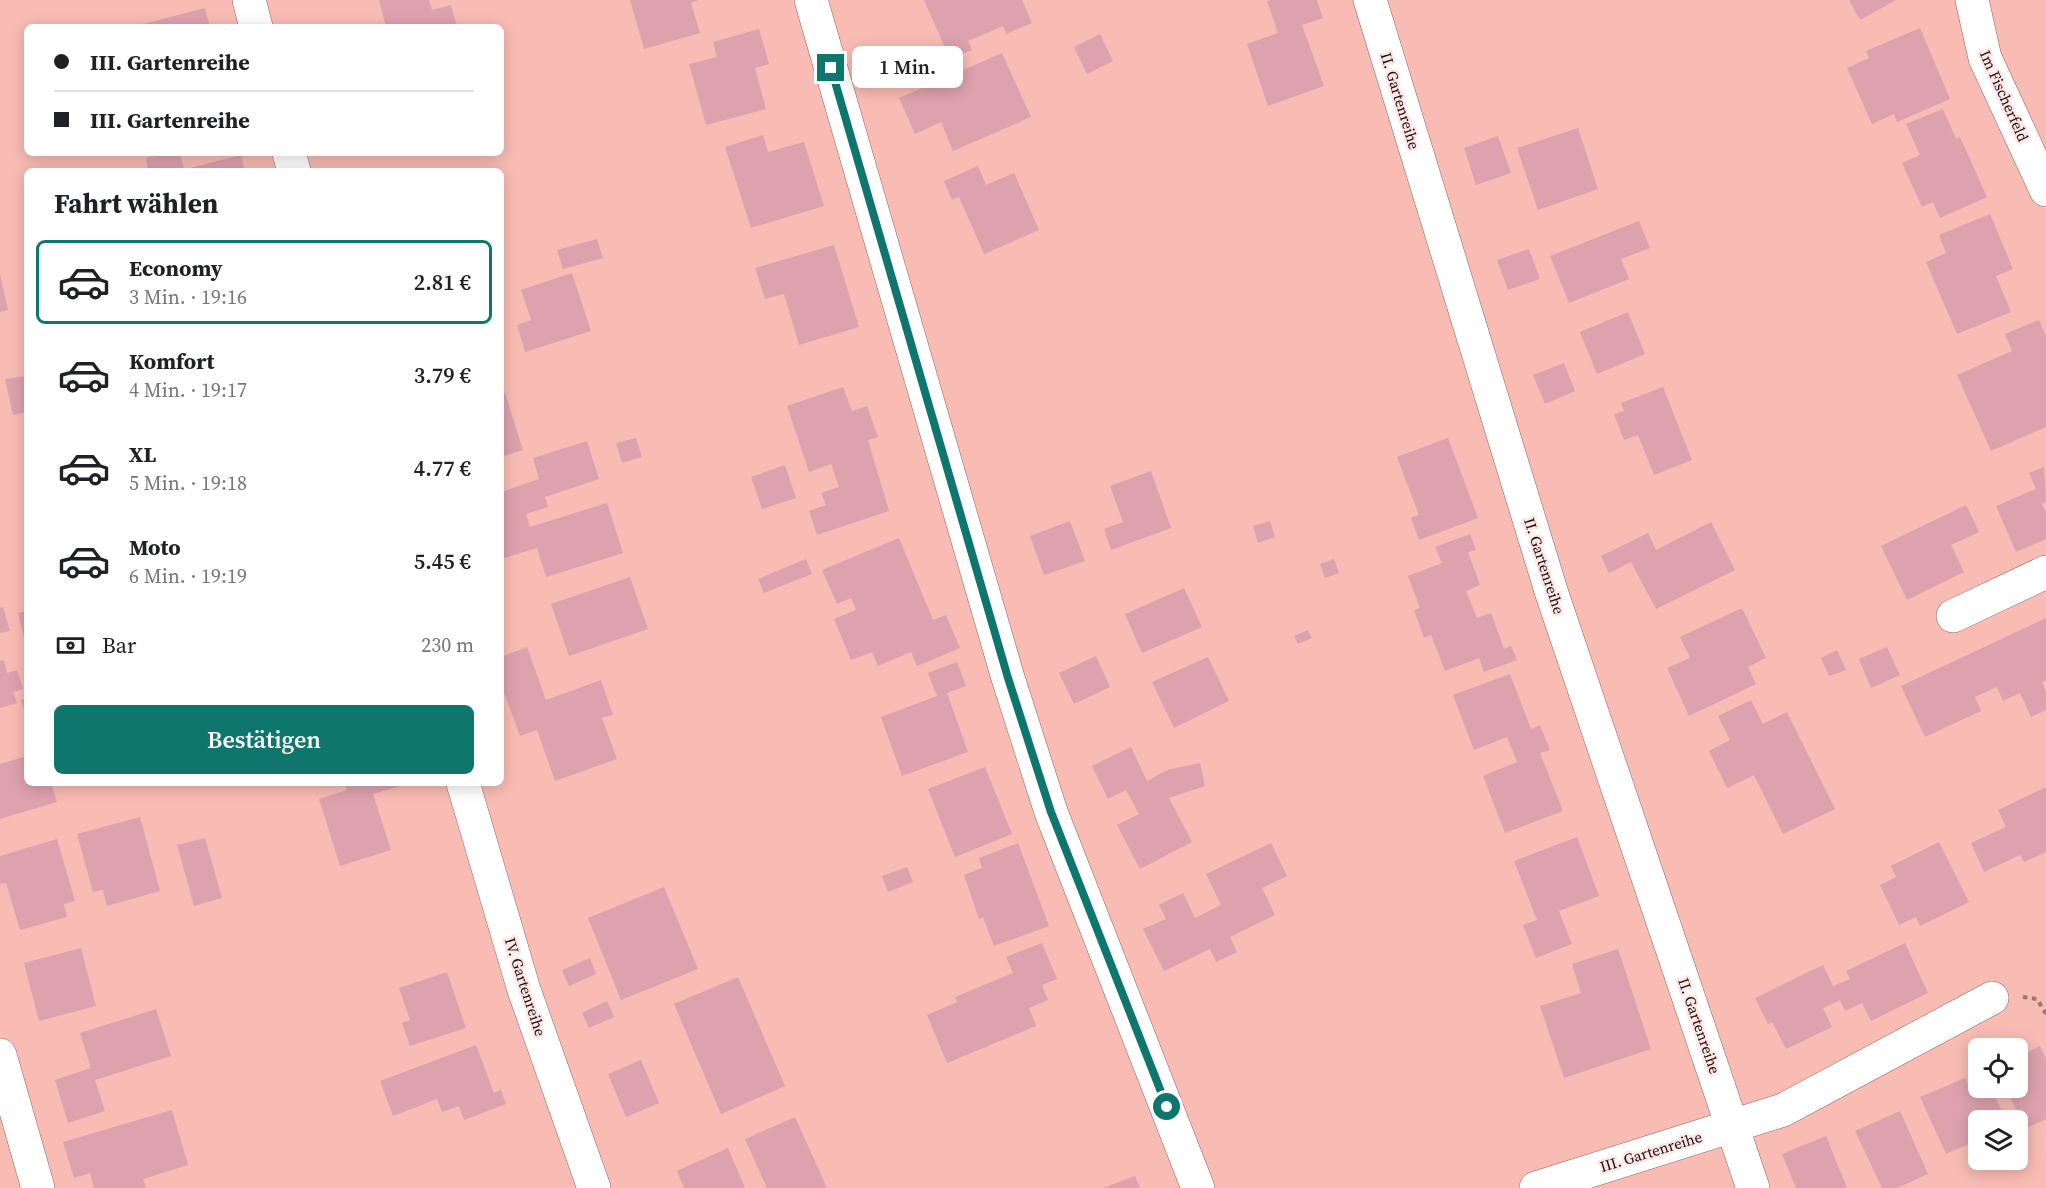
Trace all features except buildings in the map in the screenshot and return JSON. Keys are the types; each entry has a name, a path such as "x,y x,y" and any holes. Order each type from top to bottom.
{"street":[{"path":"249,0 255,24"},
{"path":"811,0 1008,678 1051,812 1198,1188"},
{"name":"II. Gartenreihe","path":"1370,0 1552,594 1753,1188"},
{"name":"Im Fischerfeld","path":"1972,0 1985,58 2046,190"},
{"path":"1953,616 2046,572"},
{"name":"IV. Gartenreihe","path":"464,786 524,990 594,1188"},
{"path":"1732,1126 1783,1110 1992,998"},
{"path":"0,1055 38,1188"},
{"name":"III. Gartenreihe","path":"1536,1188 1732,1126"}],"route":[{"path":"831,68 1008,678 1051,812 1167,1107"}]}
